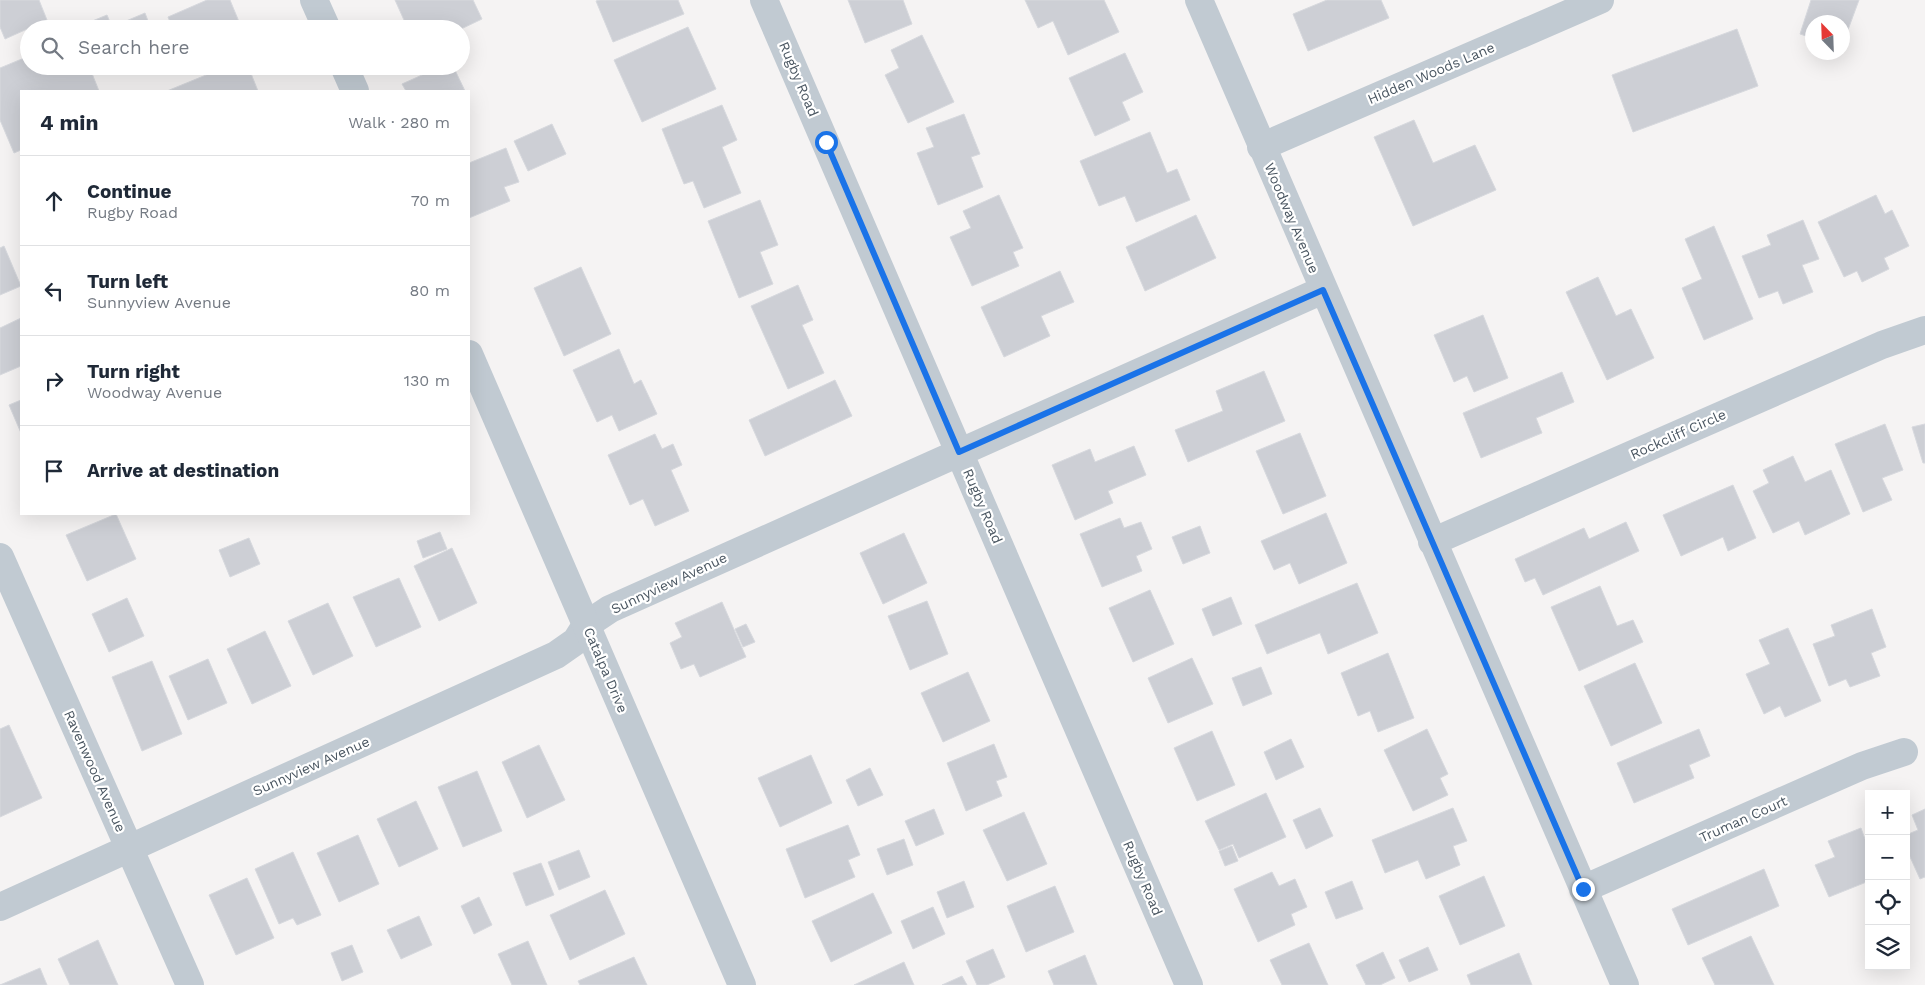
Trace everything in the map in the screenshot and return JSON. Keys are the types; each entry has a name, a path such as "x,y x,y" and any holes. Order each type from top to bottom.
{"street":[{"path":"314,0 323,20"},
{"name":"Rugby Road","path":"764,0 1189,985"},
{"name":"Woodway Avenue","path":"1199,0 1625,985"},
{"name":"Hidden Woods Lane","path":"1261,147 1600,0"},
{"path":"348,75 354,90"},
{"name":"Sunnyview Avenue","path":"0,907 556,655 576,642 586,625 610,609 1323,290"},
{"name":"Rockcliff Circle","path":"1432,542 1882,344 1925,330"},
{"name":"Catalpa Drive","path":"470,356 742,985"},
{"name":"Ravenwood Avenue","path":"0,557 190,985"},
{"name":"Truman Court","path":"1583,889 1862,766 1904,752"}],"building":[{"path":"0,0 39,0 47,20 20,20 20,32 5,39 0,27"},
{"path":"207,0 230,0 238,20 169,20 168,17"},
{"path":"395,0 473,0 482,19 470,25 470,20 404,20"},
{"path":"678,0 684,14 613,42 596,1"},
{"path":"848,0 903,0 912,24 865,43"},
{"path":"1025,0 1104,0 1119,32 1068,55 1053,21 1038,28"},
{"path":"1327,0 1381,0 1389,18 1308,51 1293,14"},
{"path":"1811,0 1859,0 1850,24 1850,15 1806,15"},
{"path":"145,13 148,20 128,20"},
{"path":"107,15 109,20 95,20"},
{"path":"1805,19 1805,36 1800,34"},
{"path":"688,27 716,89 642,122 614,60"},
{"path":"1737,29 1758,86 1633,132 1612,75"},
{"path":"922,35 954,102 908,123 885,75 899,68 891,50"},
{"path":"1125,53 1143,92 1122,102 1130,120 1095,136 1069,78"},
{"path":"20,60 20,75 93,75 99,90 20,90 20,150 14,153 0,120 0,68"},
{"path":"206,75 252,75 258,90 169,90"},
{"path":"422,75 457,75 465,90 405,90 402,84"},
{"path":"722,105 737,140 722,147 741,193 704,208 693,181 684,184 662,129"},
{"path":"964,114 980,154 971,157 983,187 938,205 917,153 934,147 926,128"},
{"path":"1414,120 1433,163 1475,145 1496,190 1413,226 1374,137"},
{"path":"552,124 566,154 528,171 514,141"},
{"path":"1150,132 1167,173 1177,169 1190,200 1136,222 1125,196 1099,206 1080,161"},
{"path":"506,148 519,182 504,187 510,201 470,218 470,163"},
{"path":"999,195 1023,248 1013,252 1019,266 972,286 950,237 971,228 963,211"},
{"path":"1876,195 1885,214 1892,210 1909,246 1884,258 1889,269 1862,282 1857,271 1844,277 1818,222"},
{"path":"760,200 778,245 760,252 773,284 739,298 708,221"},
{"path":"1196,215 1216,258 1145,291 1126,247"},
{"path":"1803,220 1819,259 1802,265 1813,292 1783,304 1778,291 1759,298 1742,256 1771,245 1767,235"},
{"path":"1714,226 1753,319 1704,340 1682,288 1702,279 1685,239"},
{"path":"4,246 20,286 0,295 0,248"},
{"path":"581,267 611,334 564,356 534,288"},
{"path":"1060,271 1074,302 1041,316 1050,336 1004,357 981,307"},
{"path":"1598,277 1616,316 1631,309 1654,358 1607,380 1566,292"},
{"path":"798,285 813,320 802,325 824,373 788,389 751,306"},
{"path":"1483,315 1508,378 1474,392 1467,376 1454,382 1434,335"},
{"path":"20,318 20,366 0,375 0,328"},
{"path":"619,349 634,384 641,380 657,414 619,431 612,415 597,422 573,370"},
{"path":"1264,371 1285,421 1188,462 1175,430 1223,411 1216,391"},
{"path":"1562,372 1574,402 1536,418 1542,433 1481,458 1463,413"},
{"path":"835,380 852,416 765,456 749,420"},
{"path":"20,400 20,431 9,405"},
{"path":"1885,424 1903,470 1882,478 1892,500 1863,512 1835,444"},
{"path":"1925,424 1925,463 1923,463 1912,427"},
{"path":"1300,433 1326,496 1283,514 1256,451"},
{"path":"655,434 662,449 673,444 682,465 671,470 689,511 655,526 643,499 630,505 608,455"},
{"path":"1134,446 1146,475 1108,491 1113,503 1075,520 1052,465 1090,449 1095,462"},
{"path":"1793,456 1805,482 1831,470 1850,514 1805,535 1799,521 1773,533 1753,491 1769,483 1763,470"},
{"path":"1733,485 1756,538 1728,551 1723,537 1681,556 1663,515"},
{"path":"1326,513 1347,563 1299,584 1290,563 1274,570 1261,541"},
{"path":"116,515 136,559 87,581 66,535"},
{"path":"1120,518 1124,528 1141,522 1152,549 1136,556 1142,571 1102,587 1080,534"},
{"path":"1626,522 1639,551 1543,595 1535,578 1525,582 1515,559 1584,528 1589,539"},
{"path":"1200,526 1210,553 1183,564 1172,537"},
{"path":"440,532 447,549 423,558 417,541"},
{"path":"904,533 927,583 883,604 860,553"},
{"path":"249,538 260,564 230,577 219,550"},
{"path":"452,548 477,603 439,621 414,566"},
{"path":"399,578 421,627 376,647 353,597"},
{"path":"1357,583 1378,633 1328,654 1320,633 1267,654 1255,625"},
{"path":"1600,586 1617,626 1633,620 1643,642 1579,671 1551,607"},
{"path":"1150,590 1174,644 1133,662 1109,608"},
{"path":"1231,597 1242,624 1213,636 1202,609"},
{"path":"127,598 144,636 109,652 92,614"},
{"path":"927,601 948,654 910,670 888,616"},
{"path":"722,602 746,657 700,677 694,664 681,669 670,643 682,637 675,623"},
{"path":"328,603 353,656 313,675 288,621"},
{"path":"1872,609 1886,647 1871,653 1880,676 1850,687 1846,679 1829,686 1813,644 1835,636 1831,625"},
{"path":"746,624 755,642 743,647 735,629"},
{"path":"1788,628 1821,701 1785,717 1780,706 1764,714 1746,674 1770,664 1759,640"},
{"path":"265,631 291,686 252,704 227,649"},
{"path":"1388,653 1414,718 1378,732 1370,711 1358,716 1341,673"},
{"path":"1192,658 1213,704 1168,723 1148,678"},
{"path":"208,659 227,703 188,720 169,676"},
{"path":"152,661 182,734 142,751 112,677"},
{"path":"1635,663 1662,723 1611,746 1584,686"},
{"path":"1261,667 1272,694 1243,706 1232,678"},
{"path":"968,672 990,721 943,742 921,693"},
{"path":"9,725 42,798 0,817 0,729"},
{"path":"1427,729 1448,774 1440,778 1448,795 1413,811 1384,750"},
{"path":"1699,729 1710,756 1689,765 1694,778 1634,803 1617,763"},
{"path":"1212,731 1235,785 1197,801 1174,748"},
{"path":"1291,739 1304,767 1276,780 1264,752"},
{"path":"994,744 1007,777 996,781 1002,796 966,811 947,763"},
{"path":"539,745 565,800 527,818 502,762"},
{"path":"811,755 832,803 780,827 758,778"},
{"path":"870,768 883,795 858,806 846,780"},
{"path":"477,771 502,831 463,847 438,787"},
{"path":"1266,793 1286,837 1239,858 1233,844 1219,850 1205,821"},
{"path":"416,801 438,849 399,867 377,819"},
{"path":"1320,808 1333,836 1306,849 1293,820"},
{"path":"1453,808 1467,841 1453,846 1460,865 1426,879 1418,860 1385,873 1372,840"},
{"path":"934,809 944,834 916,846 905,821"},
{"path":"1925,809 1925,877 1920,879 1910,857 1910,833 1918,830 1912,815"},
{"path":"1024,812 1047,864 1007,881 983,830"},
{"path":"848,825 860,855 848,860 855,877 805,898 786,849"},
{"path":"1861,828 1865,839 1865,883 1829,897 1815,865 1835,857 1828,841"},
{"path":"358,835 379,884 339,902 317,853"},
{"path":"904,839 913,865 887,875 877,849"},
{"path":"1232,846 1238,861 1225,866 1219,851"},
{"path":"579,850 590,877 559,890 548,862"},
{"path":"293,852 321,915 297,925 293,918 279,924 255,869"},
{"path":"541,863 554,895 526,906 513,873"},
{"path":"1764,869 1779,906 1688,945 1672,909"},
{"path":"1272,872 1279,886 1295,879 1307,907 1291,914 1295,925 1258,942 1234,889"},
{"path":"1484,876 1505,926 1460,945 1439,896"},
{"path":"247,878 274,938 236,955 209,895"},
{"path":"964,881 974,907 947,918 937,892"},
{"path":"1352,881 1363,909 1336,919 1325,892"},
{"path":"1055,886 1074,932 1026,952 1007,906"},
{"path":"605,890 625,934 570,960 550,915"},
{"path":"873,893 892,933 831,962 812,921"},
{"path":"479,897 492,925 474,934 461,906"},
{"path":"933,907 945,934 913,949 901,921"},
{"path":"419,916 432,945 401,959 387,930"},
{"path":"1751,936 1774,985 1715,985 1702,958"},
{"path":"98,940 118,985 70,985 58,959"},
{"path":"528,941 547,985 512,985 498,954"},
{"path":"1309,943 1328,985 1282,985 1270,960"},
{"path":"352,945 363,972 342,981 331,953"},
{"path":"1428,947 1438,970 1409,982 1399,960"},
{"path":"993,949 1005,977 987,985 977,985 966,961"},
{"path":"1383,952 1395,978 1380,985 1366,985 1356,965"},
{"path":"1519,953 1532,985 1471,985 1467,975"},
{"path":"1085,955 1097,985 1054,985 1048,971"},
{"path":"634,957 647,985 580,985 578,981"},
{"path":"904,962 914,985 854,985"},
{"path":"40,968 47,985 0,985"},
{"path":"962,976 967,985 942,985"}],"route":[{"path":"826,142 959,452 1323,290 1583,889"}]}
